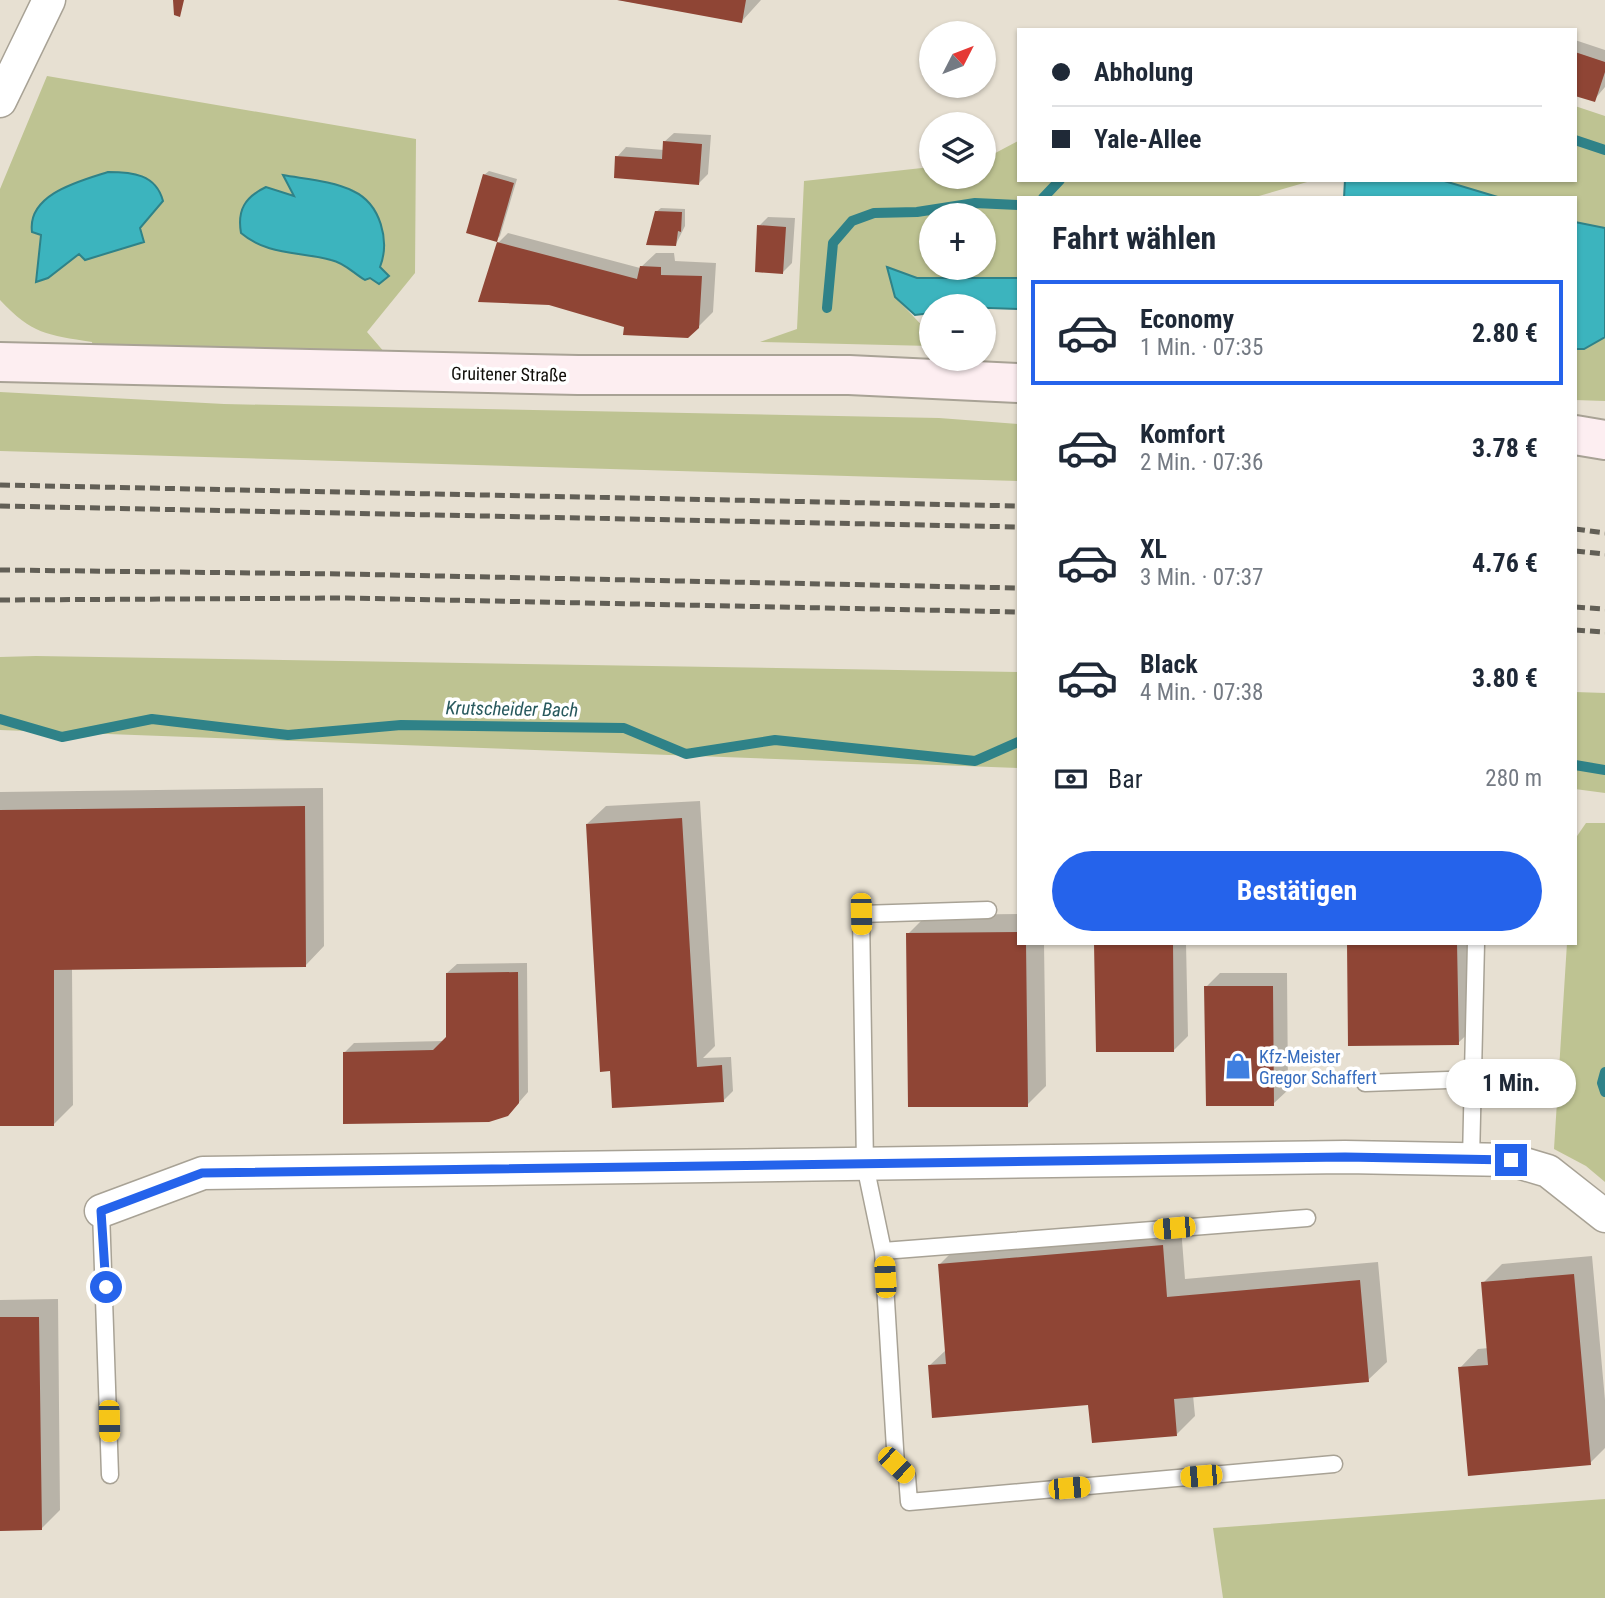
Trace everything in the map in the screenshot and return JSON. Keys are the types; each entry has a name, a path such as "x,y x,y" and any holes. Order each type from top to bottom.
{"street":[{"path":"0,101 49,0"},
{"name":"Gruitener Straße","path":"0,362 578,375 849,375 1017,383"},
{"path":"1577,435 1605,440"},
{"path":"101,1211 202,1173 1345,1157 1511,1160 1548,1171 1605,1216"}],"lane":[{"path":"988,910 861,914 865,1165 883,1251 896,1465 907,1476 909,1502 1334,1464"},
{"path":"1471,1160 1475,1079 1476,945"},
{"path":"1365,1083 1475,1079"},
{"path":"101,1211 110,1475"},
{"path":"883,1251 1307,1218"}],"green space":[{"path":"47,76 416,139 415,273 367,332 391,360 93,351 92,342 41,331 11,311 0,300 0,189"},
{"path":"1577,107 1605,116 1605,228 1577,222 1577,196 1494,196 1448,182 1577,182"},
{"path":"1017,142 1017,182 1307,182 1259,196 1017,196 1017,278 996,278 996,203 919,203 919,278 888,268 895,297 919,322 919,346 760,342 797,329 804,181 919,168 919,189 996,189 996,153"},
{"path":"1605,337 1605,401 1577,400 1577,349 1584,349"},
{"path":"0,392 224,404 939,418 1017,424 1017,481 0,451"},
{"path":"0,657 1017,672 1017,768 0,730"},
{"path":"1577,692 1605,693 1605,793 1577,789"},
{"path":"1586,823 1605,823 1605,1182 1586,1166 1554,1149 1567,945 1577,945 1577,836"},
{"path":"1605,1499 1605,1598 1223,1598 1213,1528"}],"water":[{"path":"108,172 142,176 160,192 163,201 140,228 144,242 85,260 79,254 48,278 36,282 41,235 32,232 33,219 38,208 58,191"},
{"path":"283,175 337,185 363,197 381,224 384,246 380,267 389,276 379,284 370,278 365,280 336,261 262,246 241,233 242,211 253,195 266,187 294,196"},
{"path":"1345,182 1448,182 1494,196 1344,196"},
{"path":"1577,222 1605,228 1605,337 1584,349 1577,349"},
{"path":"887,267 919,280 1017,278 1017,309 996,308 996,294 919,294 919,314 915,315 895,297"}],"building":[{"path":"173,0 184,0 180,17 174,15"},
{"path":"617,0 746,0 742,23"},
{"path":"1577,53 1605,62 1605,72 1595,102 1577,97"},
{"path":"663,141 702,144 699,185 614,178 615,156 662,159"},
{"path":"483,174 514,183 497,242 466,233"},
{"path":"655,211 682,212 681,232 678,231 676,246 646,245"},
{"path":"757,225 786,227 783,274 755,272"},
{"path":"497,242 637,279 640,266 661,267 661,275 702,276 699,328 688,338 623,335 624,327 549,305 478,302"},
{"path":"305,806 306,967 54,970 54,1126 0,1126 0,810"},
{"path":"682,818 697,1067 722,1065 724,1102 612,1108 610,1071 600,1072 586,824"},
{"path":"1017,932 1017,945 1026,945 1028,1107 908,1107 906,933"},
{"path":"1094,945 1173,945 1174,1052 1096,1052"},
{"path":"1347,945 1457,945 1459,1045 1348,1046"},
{"path":"518,972 519,1103 508,1116 489,1122 343,1124 343,1052 433,1050 446,1037 446,973"},
{"path":"1204,986 1273,986 1274,1106 1206,1106"},
{"path":"1163,1245 1167,1297 1360,1280 1369,1382 1174,1399 1177,1436 1092,1443 1088,1405 932,1418 928,1365 946,1364 938,1264"},
{"path":"1574,1274 1591,1465 1468,1476 1458,1367 1488,1365 1481,1282"},
{"path":"0,1317 39,1317 42,1530 0,1531"}],"waterway":[{"path":"1577,141 1605,150"},
{"path":"1045,196 1058,182"},
{"path":"827,308 833,243 852,221 874,213 917,212 975,203 1017,205"},
{"name":"Krutscheider Bach","path":"0,719 62,737 152,719 288,735 401,725 624,728 686,754 775,740 975,761 1017,742"},
{"name":"Krutscheider Bach","path":"1577,765 1605,770"},
{"path":"1605,1072 1602,1083 1605,1092"}],"railway":[{"path":"0,485 1017,506"},
{"path":"0,506 1017,527"},
{"path":"1577,529 1605,533"},
{"path":"1577,551 1605,554"},
{"path":"0,570 1017,588"},
{"path":"0,600 346,598 1017,612"},
{"path":"1577,607 1605,609"},
{"path":"1577,630 1605,632"}],"place":[{"name":"Kfz-Meister Gregor Schaffert","path":"1238,1066"}],"route":[{"path":"106,1287 101,1211 202,1173 1345,1157 1511,1160"}]}
